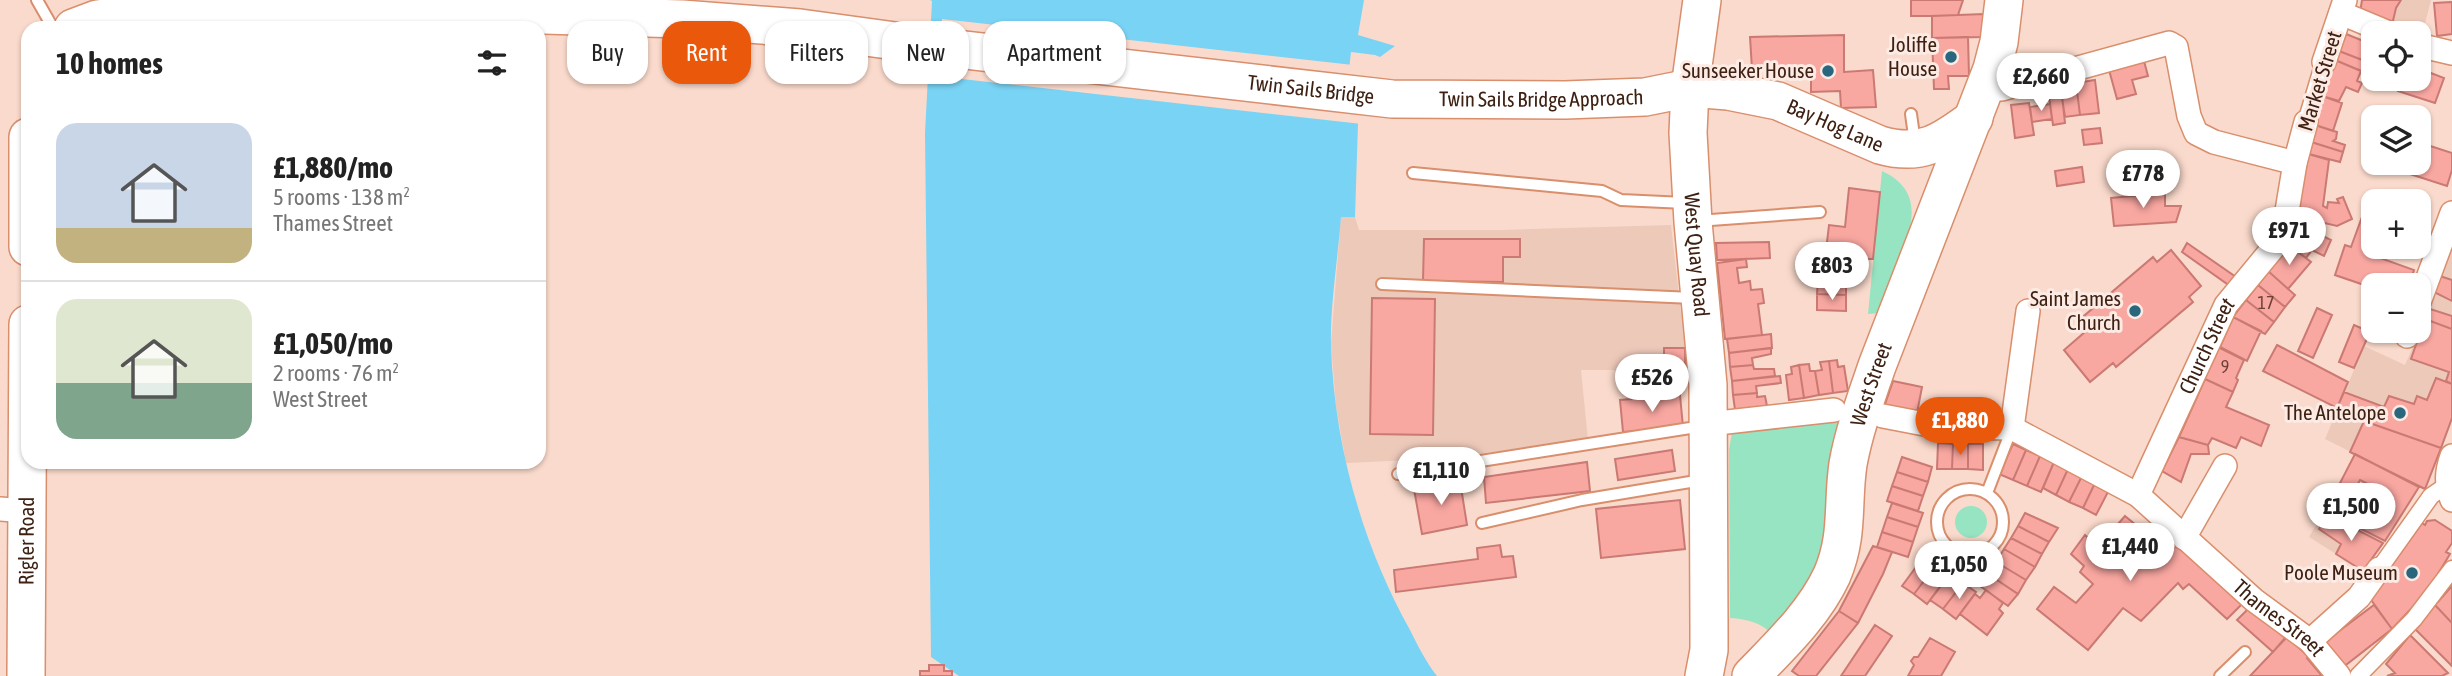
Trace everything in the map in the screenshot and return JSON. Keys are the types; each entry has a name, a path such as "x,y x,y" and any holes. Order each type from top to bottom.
{"highway":[{"name":"West Quay Road","path":"1702,0 1690,88 1688,134 1709,424 1713,671"},
{"name":"West Street","path":"1751,676 1799,624 1835,568 1845,523 1849,462 1864,404 1980,103 1999,42 2004,0"},
{"name":"Twin Sails Bridge","path":"92,21 146,13 473,13 682,19 800,28 939,47 1392,99"},
{"name":"Twin Sails Bridge Approach","path":"1392,99 1619,99 1646,97 1690,88"},
{"name":"Bay Hog Lane","path":"1690,88 1743,93 1778,101 1895,149 1929,147 1948,137 1980,103"},
{"name":"Rigler Road","path":"21,411 13,510 26,676"}],"street":[{"path":"2343,7 2368,21"},
{"name":"Market Street","path":"2295,163 2343,7"},
{"path":"1980,103 2001,89 2169,43 2176,47 2189,116 2196,133 2214,142 2295,163"},
{"path":"2431,48 2452,53"},
{"name":"Church Street","path":"2138,495 2226,305 2278,242 2285,223 2295,163"},
{"path":"2430,273 2452,212"},
{"path":"2012,428 2028,311"},
{"path":"1709,424 1834,410"},
{"name":"Thames Street","path":"1883,416 1941,427 2012,428 2138,495 2254,600 2310,641 2339,676"},
{"path":"2310,641 2359,597 2431,496 2449,492 2447,472 2452,456"},
{"path":"2184,538 2225,466"},
{"path":"2358,676 2414,619 2452,569"}],"lane":[{"path":"37,0 49,21"},
{"path":"1911,114 1916,149"},
{"path":"1413,173 1602,191 1621,201 1669,204 1692,212 1820,212"},
{"path":"1382,284 1700,298"},
{"path":"1398,474 1686,430 1709,424"},
{"path":"1987,493 2012,428"},
{"path":"1482,523 1582,500 1709,480"},
{"path":"1976,489 1987,493 2001,510 2002,532 1997,542 1989,550 1978,554 1957,552 1941,539 1937,529 1940,508 1955,493 1976,489"},
{"path":"2220,676 2245,652"}],"shaded area":[{"path":"2362,0 2431,0 2426,21 2383,21 2360,13"},
{"path":"1341,217 1355,217 1359,230 1501,230 1671,225 1681,313 1687,336 1689,370 1581,370 1588,440 1436,459 1346,463 1336,406 1331,343"},
{"path":"2452,241 2452,418 2425,489 2325,439 2364,346 2405,365 2415,343 2431,343 2431,302"},
{"path":"2325,511 2385,541 2363,571 2309,537"}],"green space":[{"path":"1882,171 1896,179 1905,189 1912,210 1911,222 1881,313 1868,314"},
{"path":"1832,421 1844,425 1830,546 1774,636 1754,622 1730,618 1729,450 1732,432"},
{"path":"1971,506 1982,511 1987,522 1982,533 1971,538 1960,533 1955,522 1960,511"}],"water":[{"path":"930,0 1364,0 1358,35 1395,46 1380,57 1351,52 1344,115 1358,123 1355,217 1341,217 1332,314 1333,382 1345,456 1365,528 1393,597 1422,654 1437,676 959,676 931,657 925,133 928,84 969,84 969,21 931,21"}],"pier":[{"path":"969,22 983,24 983,81 969,80"},
{"path":"1126,40 1353,65 1348,113 1362,124 1006,84 1126,84"}],"building":[{"path":"1911,0 1963,0 1958,15 1911,16"},
{"path":"2362,0 2401,0 2393,21 2381,21 2360,13"},
{"path":"2452,2 2452,34 2437,36 2434,3"},
{"path":"1984,14 1984,37 1932,38 1932,16"},
{"path":"2346,34 2361,40 2361,60 2339,51"},
{"name":"Sunseeker House","path":"1844,35 1844,72 1873,70 1876,107 1841,108 1840,91 1811,92 1811,68 1752,69 1750,37"},
{"name":"Joliffe House","path":"1968,37 1969,76 1948,76 1949,89 1934,89 1932,38"},
{"path":"2339,51 2361,60 2361,71 2335,60"},
{"path":"2335,60 2361,71 2357,81 2361,83 2358,92 2346,87 2339,101 2322,96"},
{"path":"2144,61 2148,76 2132,80 2136,94 2117,99 2109,70"},
{"path":"2431,73 2444,78 2435,103 2398,91 2431,91"},
{"path":"2095,80 2099,113 2080,115 2076,83"},
{"path":"2076,83 2080,115 2065,117 2060,85"},
{"path":"2062,96 2065,123 2053,125 2049,97"},
{"path":"2322,96 2342,103 2333,131 2312,124"},
{"path":"2029,103 2034,135 2015,138 2011,105"},
{"path":"2050,104 2052,119 2032,122 2030,107"},
{"path":"2312,124 2337,132 2333,141 2345,145 2343,152 2308,141"},
{"path":"2100,128 2102,143 2084,145 2082,130"},
{"path":"2308,141 2343,152 2340,162 2305,153"},
{"path":"2431,146 2452,153 2452,170 2447,186 2413,175 2431,175"},
{"path":"2305,153 2329,160 2323,206 2327,208 2328,202 2339,203 2337,199 2343,197 2352,219 2337,226 2299,217"},
{"path":"2082,167 2084,182 2057,186 2055,171"},
{"path":"1849,188 1880,192 1873,259 1825,259 1829,225 1845,227"},
{"path":"2165,193 2165,206 2181,206 2176,222 2114,226 2111,198"},
{"path":"2361,220 2361,259 2383,259 2414,270 2413,273 2361,273 2361,284 2335,275 2345,245 2351,247"},
{"path":"2302,226 2331,240 2324,256 2312,250 2306,258 2290,246"},
{"path":"1424,239 1520,239 1520,257 1503,257 1503,282 1423,281"},
{"path":"1769,242 1770,258 1717,260 1716,243"},
{"path":"2187,243 2236,277 2230,286 2182,252"},
{"path":"2290,246 2311,262 2288,289 2268,271"},
{"name":"Saint James Church","path":"2171,250 2201,286 2189,297 2193,302 2116,367 2113,363 2090,382 2064,350 2086,331 2078,321 2153,257 2157,262"},
{"path":"1746,259 1747,267 1737,268 1739,283 1750,281 1751,290 1762,289 1764,303 1758,304 1762,335 1725,339 1717,263"},
{"path":"1818,263 1847,264 1846,279 1818,279"},
{"path":"2268,271 2295,295 2285,307 2258,285"},
{"path":"2440,276 2452,280 2452,301 2434,292"},
{"path":"1818,279 1846,279 1846,295 1817,294"},
{"path":"2258,285 2285,307 2274,322 2246,300"},
{"path":"1817,294 1846,295 1846,311 1817,310"},
{"path":"1372,298 1435,299 1433,435 1370,434"},
{"path":"2246,300 2274,322 2265,334 2233,317"},
{"path":"2317,308 2332,315 2313,358 2298,351"},
{"path":"2431,309 2452,316 2452,329 2431,321"},
{"path":"2233,317 2261,331 2247,361 2220,347"},
{"path":"2431,321 2452,329 2452,384 2446,381 2449,372 2411,359 2417,343 2431,343"},
{"path":"2354,325 2361,328 2361,343 2365,343 2354,368 2339,362"},
{"path":"1771,334 1772,348 1729,353 1727,339"},
{"path":"2277,345 2348,382 2337,408 2263,371"},
{"path":"2218,347 2244,360 2233,392 2203,378"},
{"path":"1664,348 1685,348 1685,369 1664,369"},
{"path":"1771,348 1771,354 1752,358 1753,365 1730,367 1729,353"},
{"path":"1837,360 1838,367 1844,366 1848,391 1833,393 1829,361"},
{"path":"1829,361 1833,393 1819,395 1815,371 1822,370 1820,362"},
{"path":"1809,364 1810,371 1815,371 1819,395 1804,398 1799,365"},
{"path":"1753,365 1754,369 1774,369 1775,376 1732,381 1730,367"},
{"path":"1799,365 1804,398 1789,400 1786,375 1792,374 1791,367"},
{"path":"1780,376 1781,383 1756,386 1757,393 1733,395 1732,381"},
{"name":"The Antelope","path":"2436,378 2452,384 2452,418 2441,448 2364,421 2337,408 2344,392 2384,407 2389,396 2414,404 2417,396 2427,400"},
{"path":"2205,379 2233,392 2226,407 2269,425 2261,446 2241,437 2236,448 2212,438 2208,445 2179,437"},
{"path":"1893,381 1922,387 1917,413 1884,407"},
{"path":"1757,393 1757,397 1765,396 1767,406 1735,410 1733,395"},
{"path":"1680,395 1683,427 1623,432 1620,400"},
{"path":"2364,421 2441,448 2425,489 2350,452"},
{"path":"2179,437 2208,445 2209,454 2191,454 2181,482 2162,471"},
{"path":"1938,443 1953,444 1952,469 1937,469"},
{"path":"1953,444 1968,444 1968,469 1952,469"},
{"path":"1968,444 1983,444 1983,470 1968,469"},
{"path":"2013,444 2026,450 2013,480 1999,474"},
{"path":"1672,450 1675,471 1618,480 1615,459"},
{"path":"2026,450 2040,456 2027,486 2013,480"},
{"path":"2355,454 2419,487 2385,541 2322,509 2334,485 2338,487","holes":["2360,480 2377,489 2368,505 2351,496"]},
{"path":"2040,456 2054,462 2041,492 2027,486"},
{"path":"1902,457 1932,467 1928,482 1897,472"},
{"path":"1587,462 1590,491 1486,503 1484,477"},
{"path":"2054,462 2068,469 2056,495 2043,488"},
{"path":"2068,469 2082,476 2069,502 2056,495"},
{"path":"1897,472 1928,482 1923,496 1892,486"},
{"path":"2082,476 2095,483 2083,508 2069,502"},
{"path":"1460,481 1467,525 1422,534 1414,489"},
{"path":"2095,483 2109,490 2096,515 2083,508"},
{"path":"1892,486 1923,496 1918,511 1887,501"},
{"path":"1680,500 1685,549 1601,558 1596,509"},
{"path":"1892,503 1923,513 1918,527 1887,517"},
{"path":"2025,513 2058,528 2049,542 2018,526"},
{"path":"2328,515 2383,543 2363,571 2336,554 2341,544 2319,529"},
{"path":"2125,516 2170,553 2179,542 2189,551 2187,555 2245,601 2227,619 2189,584 2183,589 2178,583 2141,621 2123,608 2088,650 2037,609 2054,587 2076,603 2093,584 2080,572 2084,566 2071,554 2085,535 2098,547"},
{"path":"1887,517 1918,527 1913,542 1882,532"},
{"name":"Poole Museum","path":"2435,520 2452,531 2452,543 2446,552 2450,554 2427,592 2392,629 2369,597 2422,523 2425,525 2427,521"},
{"path":"2018,526 2049,542 2042,554 2011,538"},
{"path":"1882,532 1913,542 1908,557 1877,547"},
{"path":"2011,538 2042,554 2035,567 2004,549"},
{"path":"1500,545 1502,557 1513,556 1516,577 1396,592 1394,570 1478,559 1477,548"},
{"path":"1873,546 1892,552 1858,623 1839,611"},
{"path":"2004,549 2035,567 2026,580 1996,562"},
{"path":"1922,559 1934,568 1914,594 1902,586"},
{"path":"1996,562 2026,580 2018,594 1988,574"},
{"path":"1934,568 1947,578 1927,604 1914,594"},
{"path":"1950,573 1963,583 1943,609 1930,600"},
{"path":"1988,574 2018,594 2008,606 1980,586"},
{"path":"1963,583 1976,592 1956,619 1943,609"},
{"path":"2452,586 2452,623 2435,605"},
{"path":"1986,590 2003,603 1999,609 2003,613 1987,635 1960,614 1975,594 1980,598"},
{"path":"2374,605 2392,629 2342,668 2323,643"},
{"path":"2435,605 2452,623 2452,666 2415,629"},
{"path":"2250,607 2285,638 2273,652 2237,620"},
{"path":"1839,611 1858,623 1816,676 1799,676 1792,671"},
{"path":"1875,625 1892,636 1865,676 1841,676"},
{"path":"2410,635 2448,673 2442,676 2387,676 2395,673 2386,664"},
{"path":"2287,637 2308,656 2322,676 2250,676"},
{"path":"1930,638 1955,652 1941,676 1908,676 1914,665 1911,661 1918,657"},
{"path":"929,665 944,665 944,671 952,671 952,676 920,676 920,671 929,671"}],"place":[{"name":"Joliffe House","path":"1951,57"},
{"name":"Sunseeker House","path":"1828,71"},
{"name":"Saint James Church","path":"2135,311"},
{"name":"The Antelope","path":"2400,413"},
{"name":"Poole Museum","path":"2412,573"}]}
